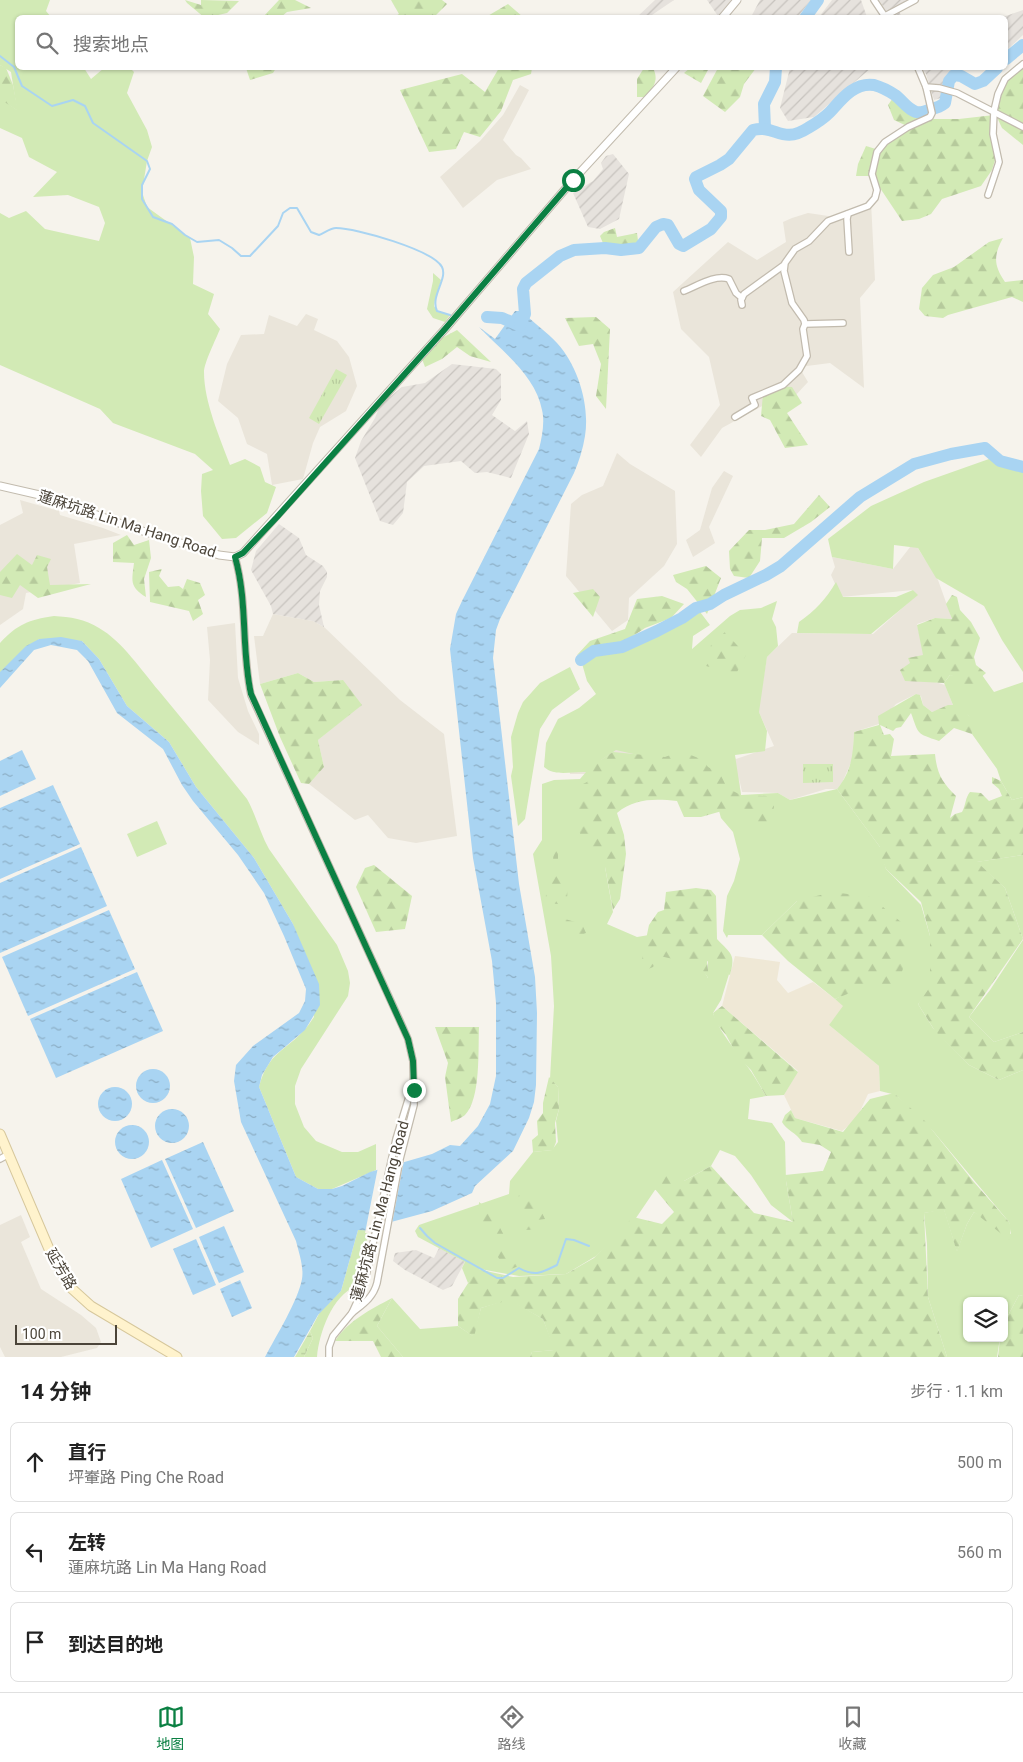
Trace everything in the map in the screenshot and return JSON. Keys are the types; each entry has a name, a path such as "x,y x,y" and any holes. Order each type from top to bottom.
{"main road":[{"name":"延芳路","path":"0,1134 52,1256 70,1287 91,1306 177,1357"}],"street":[{"path":"725,15 738,0"},
{"path":"874,0 885,15"},
{"path":"889,15 915,0"},
{"path":"988,195 999,162 993,134 994,111 998,94 1006,79 1023,64"},
{"path":"235,557 249,548 445,329 573,180 674,70"},
{"path":"742,305 741,300 744,294 784,265 795,248 809,240 828,221 868,206 875,198 876,190 872,174 876,152 885,142 908,126 930,117 932,114 930,101 919,70"},
{"path":"926,88 942,89 962,96 1023,127"},
{"path":"848,214 849,252"},
{"path":"735,417 755,405 752,398 783,385 798,370 807,356 802,329 805,324 804,317 792,303 784,265"},
{"path":"684,291 716,278 724,277 729,279 736,293 742,298"},
{"path":"805,324 843,323"},
{"name":"蓮麻坑路 Lin Ma Hang Road","path":"0,486 44,496 142,531 235,557 241,581 251,694 408,1039 413,1061 414,1105 400,1159 375,1291 368,1301 352,1313 333,1336 329,1347 329,1357"},
{"name":"蓮麻坑路 Lin Ma Hang Road","path":"352,1313 362,1289 392,1158 414,1080"},
{"path":"0,1160 9,1154"}],"shaded area":[{"path":"655,0 674,0 652,15 639,15"},
{"path":"707,0 732,0 719,15"},
{"path":"760,0 811,0 800,15 752,15"},
{"path":"832,0 861,0 866,15 821,15"},
{"path":"879,0 906,0 898,10 901,15 889,15"},
{"path":"1023,10 1023,35 1008,49 1008,15"},
{"path":"790,70 869,70 814,117 788,121 780,108"},
{"path":"923,70 951,70 950,95 934,100"},
{"path":"520,85 529,90 503,140 531,169 497,180 463,208 440,177 480,141 503,115"},
{"path":"613,154 629,174 619,219 600,229 588,227 573,193 593,181 603,169 601,163 606,156"},
{"path":"871,202 875,280 860,298 864,388 830,363 799,367 808,382 794,397 766,404 722,428 701,457 690,445 720,405 709,357 681,329 673,292 728,242 757,260 786,242 783,222 808,213 835,217"},
{"path":"306,314 318,319 314,330 337,341 349,357 357,386 346,411 320,427 313,443 303,479 272,485 267,454 247,444 238,418 218,401 227,364 241,335 264,334 269,315 297,326"},
{"path":"452,364 496,369 501,374 501,400 492,415 515,431 527,421 529,434 511,478 487,472 475,473 461,461 424,466 407,482 403,513 393,525 380,521 355,458 361,441 375,418 380,405 402,387 425,383"},
{"path":"617,453 630,464 675,491 677,544 664,566 629,598 628,620 612,631 566,576 571,504 582,495 603,486"},
{"path":"724,471 733,476 709,527 715,543 693,557 686,540 700,530 712,488"},
{"path":"20,500 59,511 60,515 121,535 74,544 80,583 26,593 23,609 0,625 0,525 23,513"},
{"path":"279,524 299,538 306,555 323,566 327,572 327,577 320,591 319,605 324,627 313,621 273,614 271,606 251,570 256,551"},
{"path":"914,542 938,580 952,619 935,618 917,624 924,655 935,682 945,685 953,705 932,712 923,705 921,696 916,694 896,704 889,712 879,717 879,724 854,732 853,758 842,783 837,789 826,789 790,800 778,793 742,792 739,778 741,795 590,774 570,774 569,766 640,679 736,759 774,746 758,710 767,657 792,633 873,634 917,595 913,590 841,597 831,575 835,567 832,557 893,569"},
{"path":"273,614 313,621 324,627 400,700 444,734 457,836 416,843 388,838 368,815 355,820 309,784 324,767 318,740 361,705 342,680 314,682 298,673 260,684 254,636 263,636"},
{"path":"235,623 238,678 248,711 259,734 259,745 238,732 208,700 210,660 207,627"},
{"path":"735,956 780,962 777,980 788,993 813,982 844,1006 829,1025 879,1066 880,1091 868,1094 856,1120 842,1131 795,1118 784,1095 798,1071 722,1006"},
{"path":"21,1215 30,1237 21,1242 41,1289 81,1315 96,1328 101,1342 97,1348 61,1357 5,1357 0,1347 0,1225"},
{"path":"439,1248 465,1262 452,1286 443,1290 405,1270 393,1261 395,1253 416,1250 434,1258"}],"green space":[{"path":"0,0 50,0 46,11 49,15 15,15 15,70 85,70 91,79 102,70 132,70 134,72 127,93 147,130 152,147 147,161 142,192 147,207 190,238 194,257 193,284 214,294 208,314 220,329 204,372 213,420 230,465 245,459 260,467 265,482 276,487 267,513 236,538 222,539 203,516 202,474 213,470 195,454 113,423 100,409 0,365 0,213 9,218 26,211 45,229 99,241 105,223 99,207 68,195 33,197 57,172 29,157 22,138 0,128 0,98 17,110 11,72 0,65"},
{"path":"185,0 201,5 201,0 239,1 227,13 218,15 201,15"},
{"path":"279,0 295,0 311,8 287,12 283,15 265,15"},
{"path":"391,0 442,0 447,4 436,15 397,15 399,14"},
{"path":"508,4 521,15 489,15"},
{"path":"0,65 6,68 13,85 18,111 0,99"},
{"path":"1023,66 1023,145 1002,128 994,111 998,94 1008,77"},
{"path":"247,70 275,70 273,73 250,80"},
{"path":"498,70 532,70 531,74 513,80 501,111 480,137 464,132 456,149 429,152 400,90 462,74 485,92"},
{"path":"643,70 654,70 655,72 656,76 653,87 645,97 637,97 637,79"},
{"path":"688,70 708,70 701,83 684,73"},
{"path":"717,70 754,70 744,84 740,97 725,112 703,96"},
{"path":"895,95 905,106 912,110 927,110 932,119 959,119 994,115 997,154 992,170 981,186 942,199 931,214 919,219 902,221 872,176 856,176 858,164 866,146 879,150 907,126 894,120 888,105"},
{"path":"615,228 617,237 637,233 639,248 621,250 605,248 600,236 604,232"},
{"path":"1003,238 996,256 997,266 1005,282 1023,280 1023,302 1012,297 943,318 925,316 919,309 922,288 933,275 954,267 989,242"},
{"path":"433,273 441,280 434,306 437,311 450,315 445,322 433,318 427,309"},
{"path":"596,317 610,329 606,409 596,396 601,364 593,344 579,346 565,318"},
{"path":"457,330 491,362 470,356 457,347 442,359 425,367 422,359 440,339"},
{"path":"336,369 347,375 319,424 309,418"},
{"path":"771,386 792,387 802,403 787,413 808,445 785,448 770,420 761,416 763,394"},
{"path":"989,459 1004,462 1023,470 1023,672 1002,640 984,606 936,578 918,548 894,545 893,569 832,557 828,539 871,506 924,482"},
{"path":"819,495 830,507 811,522 784,538 762,538 760,561 749,578 734,576 730,569 729,551 749,530 765,530 794,524"},
{"path":"127,535 134,545 149,540 151,558 144,579 146,597 134,586 134,563 113,562 113,543"},
{"path":"17,554 32,565 37,555 51,559 47,567 50,585 91,584 38,598 20,585 12,598 0,595 0,572"},
{"path":"706,566 721,578 707,614 687,589 676,582 673,575"},
{"path":"162,569 159,576 168,587 179,586 183,589 187,579 200,583 205,595 198,600 203,614 193,621 189,611 150,602 149,572"},
{"path":"836,582 843,597 896,597 913,590 918,595 871,634 797,633 799,622 820,604"},
{"path":"593,589 600,597 593,617 573,593"},
{"path":"952,595 957,597 960,610 971,622 980,638 974,657 976,665 986,673 978,680 980,692 971,693 959,678 950,675 944,683 905,681 900,670 910,663 908,658 923,655 917,625 935,618 952,619 946,604"},
{"path":"662,596 684,604 671,618 645,628 627,640 577,655 590,641 625,629 637,599"},
{"path":"777,601 772,619 776,627 778,646 767,657 759,712 767,731 765,751 735,755 741,795 778,793 790,800 837,789 880,847 886,869 921,905 930,936 931,989 918,1004 933,1028 969,1065 999,1080 1023,1070 1023,1296 1019,1295 1008,1316 1008,1297 963,1297 963,1342 999,1342 997,1357 947,1357 928,1297 927,1244 924,1213 944,1209 957,1251 967,1224 974,1212 1011,1234 1009,1222 933,1131 896,1095 880,1091 879,1066 829,1025 843,1006 835,999 866,984 797,901 762,935 728,935 727,938 723,931 727,896 734,881 740,859 733,832 721,818 708,771 616,750 601,760 605,867 613,912 607,924 637,937 649,935 696,958 708,978 708,959 729,974 721,1000 713,1013 724,1034 766,1096 750,1099 748,1119 772,1123 785,1142 786,1181 793,1222 771,1205 751,1175 735,1156 720,1150 711,1166 684,1181 655,1190 636,1218 596,1256 566,1274 519,1276 480,1269 468,1283 462,1268 465,1262 418,1237 415,1231 419,1225 509,1194 510,1181 533,1152 552,1150 558,1142 556,1121 559,1109 558,1087 550,1079 554,1006 551,956 533,854 542,840 542,784 554,780 580,779 586,772 559,773 544,767 546,743 558,719 579,708 596,694 587,681 581,660 594,651 622,647 679,620 694,604 710,625 693,636 692,649 730,616 740,610 761,608"},
{"path":"54,616 77,619 94,625 116,641 131,657 247,799 269,849 337,945 348,971 350,983 348,996 301,1069 295,1086 295,1104 304,1127 316,1141 342,1152 358,1152 376,1144 376,1170 332,1189 318,1189 296,1177 259,1087 267,1066 272,1059 298,1037 314,1017 293,924 254,858 196,787 169,742 127,706 99,659 82,641 39,639 0,673 0,643 12,631 24,624"},
{"path":"725,632 746,655 736,674 706,666 711,645"},
{"path":"570,667 580,689 552,710 540,729 525,819 518,826 511,776 513,767 511,737 518,713 523,702 540,683"},
{"path":"298,673 314,682 343,680 362,705 318,740 324,767 309,784 301,783 280,737 260,684"},
{"path":"950,675 978,679 982,675 994,692 1023,682 1023,797 1012,800 1001,781 997,769 972,734 969,716 953,705 944,683"},
{"path":"916,694 920,695 923,705 932,712 948,705 959,705 971,718 972,734 954,728 939,741 919,732 911,713 901,727 893,731 880,725 884,735 890,734 894,739 891,756 935,754 941,777 956,796 950,818 962,812 970,792 981,793 989,801 1002,796 999,789 992,783 992,777 1001,781 1012,800 1023,797 1023,855 977,862 1005,888 1023,939 969,1017 994,1042 1023,1032 1023,1070 999,1080 969,1065 935,1031 918,1004 930,987 930,936 921,902 886,869 878,848 880,847 837,789 849,769 854,732 879,725 878,716"},
{"path":"681,751 703,760 708,767 720,773 727,788 741,795 767,796 774,806 772,824 764,828 738,814 722,811 701,817 684,817 677,801 638,802 624,808 617,813 624,835 626,854 620,899 613,910 605,867 588,849 579,831 577,798 579,786 587,782 593,765 613,752 665,757"},
{"path":"803,764 833,764 833,782 803,783"},
{"path":"157,821 167,844 137,857 127,834"},
{"path":"558,845 558,862 568,881 567,900 558,904 545,903 547,887 552,874 554,847"},
{"path":"1023,855 1023,939 1005,888 976,862"},
{"path":"374,865 412,896 405,929 376,932 356,887 365,868"},
{"path":"696,888 711,890 716,896 717,939 731,955 730,975 707,961 709,979 694,959 677,960 660,956 653,967 639,973 649,925 658,912 664,910 666,892"},
{"path":"832,892 871,897 901,922 911,948 896,987 867,986 835,999 788,961 762,935 797,901"},
{"path":"565,919 582,924 586,933 579,936 564,930 560,920"},
{"path":"1023,940 1023,1032 994,1042 969,1017 990,990"},
{"path":"722,1006 798,1072 784,1095 766,1096 751,1070 738,1057 726,1035 716,1023 713,1013"},
{"path":"435,1027 479,1027 478,1073 474,1098 465,1115 451,1122 445,1077 448,1063"},
{"path":"549,1077 558,1087 559,1109 555,1123 556,1142 553,1150 533,1152 532,1140 538,1135 537,1121 543,1113 543,1103"},
{"path":"894,1093 925,1121 1009,1222 1011,1227 1009,1240 974,1212 967,1224 957,1252 944,1210 924,1213 928,1297 947,1357 530,1357 532,1352 554,1350 543,1319 509,1300 481,1308 474,1337 458,1326 458,1299 477,1269 513,1277 566,1274 594,1258 633,1217 662,1224 674,1212 650,1183 672,1171 684,1181 711,1166 754,1213 793,1222 785,1175 823,1171 831,1152 820,1145 802,1142 782,1122 785,1115 791,1110 795,1118 843,1132 870,1099"},
{"path":"524,1189 532,1202 540,1207 545,1219 537,1220 532,1211 526,1212 541,1229 526,1230 520,1220 516,1204"},
{"path":"479,1202 491,1211 514,1254 520,1258 521,1265 506,1271 498,1257 496,1237 493,1229 478,1229"},
{"path":"358,1230 369,1230 356,1286 340,1298 328,1316 318,1347 317,1357 304,1357 313,1338 310,1331 321,1310 341,1291"},
{"path":"1019,1295 1023,1296 1023,1357 998,1357 1000,1342 1008,1342 1008,1316"},
{"path":"392,1298 420,1329 458,1326 473,1336 481,1308 509,1299 543,1319 555,1350 532,1352 530,1357 403,1357 377,1326"},
{"path":"392,1298 377,1326 403,1357 381,1357 373,1341 335,1341 353,1321"},
{"path":"310,1331 313,1338 304,1357 295,1357"}],"water":[{"path":"515,311 525,314 553,339 564,352 581,387 586,412 585,436 574,473 500,619 496,630 493,658 519,884 535,977 537,1013 534,1102 529,1118 513,1151 475,1186 472,1193 432,1211 380,1225 376,1231 358,1230 341,1291 318,1315 294,1357 265,1357 300,1288 302,1279 301,1260 296,1241 241,1122 234,1081 236,1065 253,1046 299,1013 305,1001 306,989 264,893 238,855 193,801 182,785 163,749 117,713 88,661 77,650 51,645 34,650 0,688 0,672 26,646 39,639 61,637 82,641 99,659 127,706 169,742 196,787 254,858 293,924 319,984 320,1005 305,1030 273,1057 262,1075 259,1087 296,1177 318,1189 332,1189 370,1172 432,1154 450,1145 460,1146 478,1126 490,1104 496,1076 496,1003 492,961 473,858 450,649 456,614 539,449 541,440 543,415 539,398 533,386 517,365 479,327 495,339"},
{"path":"22,750 36,779 0,796 0,761"},
{"path":"53,785 80,844 0,879 0,808"},
{"path":"81,847 107,906 0,953 0,883"},
{"path":"109,910 135,969 28,1016 2,957"},
{"path":"137,972 163,1031 56,1078 30,1019"},
{"path":"153,1069 160,1070 165,1074 169,1079 169,1093 165,1098 160,1102 153,1103 146,1102 141,1098 137,1093 136,1086 137,1079 141,1074 146,1070"},
{"path":"115,1087 122,1088 127,1092 131,1097 131,1111 127,1116 122,1120 115,1121 108,1120 103,1116 99,1111 98,1104 99,1097 103,1092 108,1088"},
{"path":"172,1109 179,1110 184,1114 188,1119 188,1133 184,1138 179,1142 172,1143 165,1142 160,1138 156,1133 155,1126 156,1119 160,1114 165,1110"},
{"path":"132,1125 139,1126 144,1130 148,1135 148,1149 144,1154 139,1158 132,1159 125,1158 120,1154 116,1149 115,1142 116,1135 120,1130 125,1126"},
{"path":"203,1142 234,1211 196,1228 165,1159"},
{"path":"162,1160 193,1229 151,1248 121,1179"},
{"path":"224,1226 244,1272 219,1283 199,1237"},
{"path":"196,1239 216,1285 193,1295 173,1249"},
{"path":"240,1280 252,1308 232,1317 220,1289"}],"pier":[{"path":"401,1159 404,1160 392,1224 381,1227 377,1233 365,1233 378,1167"}],"waterway":[{"path":"807,15 818,0"},
{"path":"1008,57 1023,45"},
{"path":"0,56 15,69"},
{"path":"15,70 22,86 52,106 73,100 85,106 93,123 147,161 150,169 142,185 142,199 153,217 172,224 197,242 219,240 241,256 250,256 278,226 283,213 290,208 297,208 311,232 319,235 336,228 346,229 393,241 436,260 442,267 443,277 435,305 437,311 450,315"},
{"path":"765,128 764,104 775,82 776,70"},
{"path":"520,325 525,314 523,289 526,283 560,256 574,250 639,248 656,227 663,224 668,225 679,244 683,246 711,229 721,217 721,211 699,190 695,179 729,159 753,130 761,129 785,135 799,133 814,125 854,89 867,85 874,85 885,89 913,111 923,112 945,103 949,81 954,75 961,76 975,84 983,81 995,70"},
{"path":"487,317 502,318 523,327"},
{"path":"581,660 594,651 622,647 657,631 682,618 696,608 710,604 724,595 766,575 781,566 860,497 914,464 951,454 985,448 1000,461 1023,467"},
{"path":"420,1228 435,1243 497,1278 503,1278 519,1268 538,1273 557,1265 566,1239 589,1246"}],"route":[{"path":"414,1090 413,1061 408,1039 251,694 240,572 235,557 249,548 277,517 445,329 573,180"}]}
